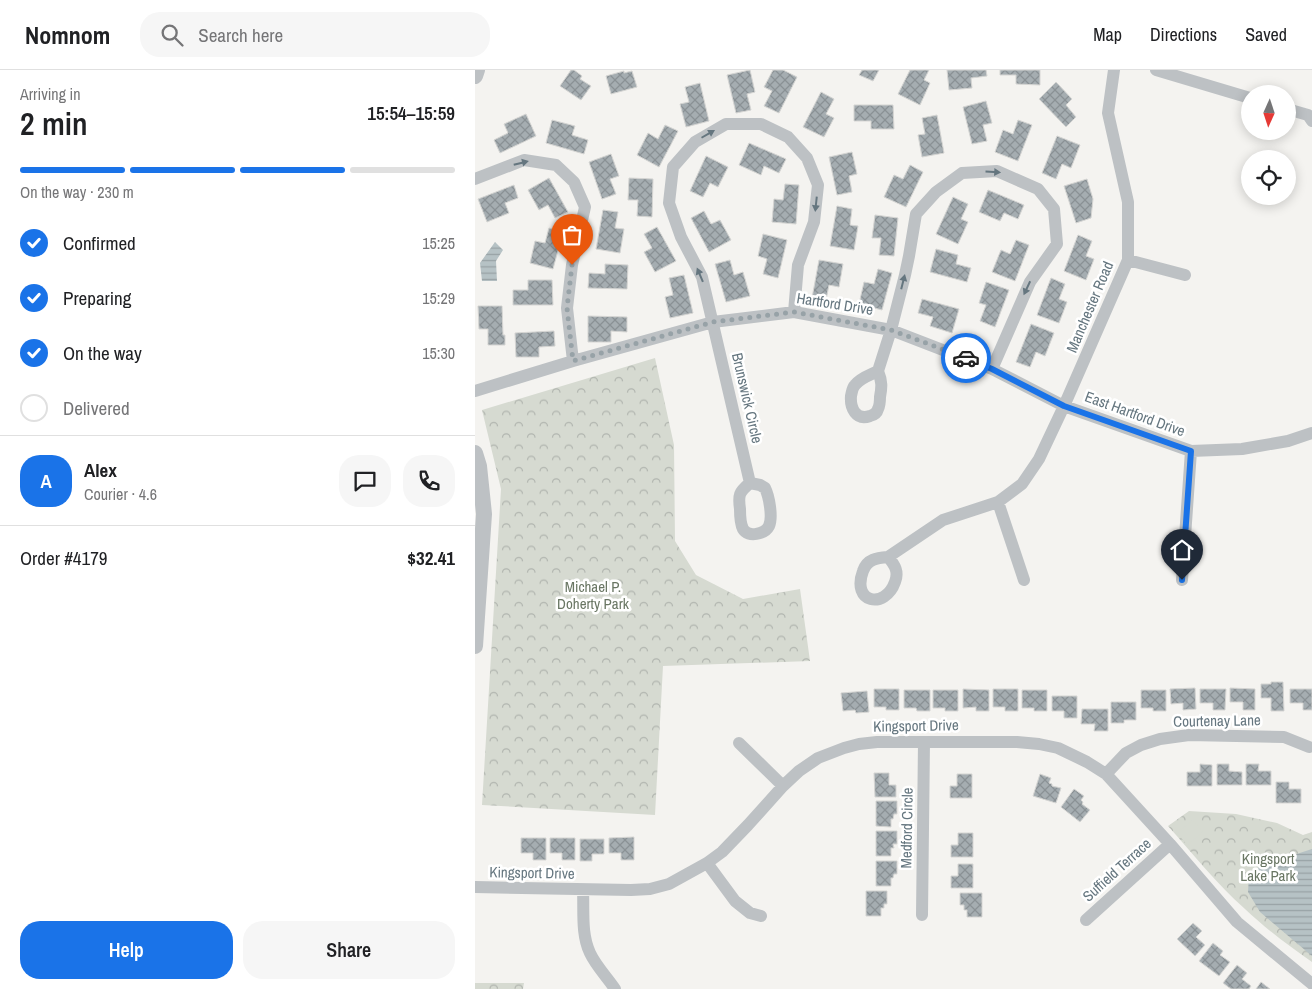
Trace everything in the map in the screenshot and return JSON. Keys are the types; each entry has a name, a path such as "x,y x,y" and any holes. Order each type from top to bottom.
{"street":[{"path":"475,76 477,70"},
{"name":"Manchester Road","path":"888,557 943,520 998,502 1022,484 1039,459 1064,406 1128,260 1128,202 1108,113 1114,70"},
{"path":"1156,70 1241,95"},
{"path":"1296,111 1311,115"},
{"name":"Brunswick Circle","path":"750,483 702,277 681,237 669,203 673,167 695,142 725,124 761,124 787,137 807,158 818,185 814,222 797,265 794,312"},
{"path":"475,179 524,160 557,165 574,182 585,207 572,265 567,308 573,361"},
{"path":"878,371 891,330 909,256 916,214 936,192 962,173 997,170 1038,189 1054,209 1057,244 1030,282 992,369"},
{"path":"1128,260 1185,275"},
{"name":"Hartford Drive","path":"475,391 573,361 713,322 794,312 891,330 992,369 1064,406"},
{"name":"East Hartford Drive","path":"1064,406 1191,451 1242,448 1288,441 1312,433"},
{"path":"1182,580 1191,451"},
{"path":"475,453 479,466 484,514 475,646"},
{"path":"998,502 1024,580"},
{"name":"Courtenay Lane","path":"1106,774 1126,753 1141,745 1160,739 1189,735 1283,737 1309,747"},
{"name":"Kingsport Drive","path":"475,887 583,890 650,889 669,884 707,863 729,845 799,771 819,758 844,748 877,742 1017,742 1039,744 1057,748 1087,762 1106,774 1170,844 1237,922 1312,984"},
{"name":"Medford Circle","path":"922,915 924,742"},
{"path":"739,743 783,786"},
{"name":"Suffield Terrace","path":"1086,920 1170,844"},
{"path":"707,863 735,901 750,913 761,916"},
{"path":"583,890 584,929 590,952 615,989"}],"green space":[{"name":"Michael P. Doherty Park","path":"655,358 674,445 675,541 696,575 743,599 800,589 810,661 663,666 655,815 482,805 501,489 482,410"},
{"name":"Kingsport Lake Park","path":"1189,811 1236,814 1277,823 1303,835 1312,832 1312,962 1269,930 1235,899 1205,869 1168,826"},
{"path":"1193,820 1203,832 1187,845 1177,833"},
{"path":"475,983 524,983 523,989 475,989"}],"shaded area":[{"path":"495,242 503,250 496,261 497,281 482,281 480,263"},
{"path":"1312,849 1312,956 1260,912 1248,892 1249,876 1255,869"}],"building":[{"path":"571,70 582,76 580,79 591,86 581,100 560,86"},
{"path":"750,70 755,92 747,94 751,110 736,113 727,75"},
{"path":"773,70 783,70 797,77 779,113 764,106 772,91 764,87"},
{"path":"862,70 879,70 873,81 859,75"},
{"path":"910,70 929,70 924,80 930,83 920,105 898,94"},
{"path":"947,70 986,70 987,76 971,78 972,88 949,90"},
{"path":"1000,70 1040,70 1040,85 1016,84 1016,75 1000,75"},
{"path":"624,71 624,73 632,71 637,87 611,94 606,76"},
{"path":"1056,82 1072,99 1066,105 1076,117 1066,127 1039,99"},
{"path":"700,83 709,121 686,127 680,104 689,102 685,87"},
{"path":"821,92 834,99 826,114 834,118 824,137 803,127"},
{"path":"986,101 992,123 983,125 987,141 972,144 963,107"},
{"path":"854,105 893,105 894,129 871,129 871,121 854,121"},
{"path":"526,114 536,136 500,153 494,140 508,133 504,124"},
{"path":"937,115 944,153 922,157 918,135 925,134 922,118"},
{"path":"552,120 575,126 572,135 588,140 584,154 546,143"},
{"path":"1018,120 1032,125 1018,161 995,152 1003,130 1013,134"},
{"path":"665,125 678,131 659,167 637,155 648,133 658,139"},
{"path":"1057,136 1080,145 1071,168 1062,164 1056,179 1042,173"},
{"path":"749,143 786,159 779,173 764,166 761,175 739,165"},
{"path":"852,152 857,174 849,176 852,192 837,195 829,157"},
{"path":"611,154 619,176 610,179 616,194 602,199 589,162"},
{"path":"706,156 728,167 718,187 710,183 703,197 690,191"},
{"path":"910,165 923,172 906,207 884,197 894,175 903,179"},
{"path":"549,178 568,212 555,218 548,205 539,210 528,190"},
{"path":"629,178 653,179 652,217 637,216 638,200 628,200"},
{"path":"1087,179 1093,199 1091,218 1076,223 1064,186"},
{"path":"785,184 799,185 796,224 772,222 774,199 783,200"},
{"path":"514,185 518,198 505,203 509,213 487,222 478,199"},
{"path":"988,190 1024,205 1018,219 1004,213 1000,221 979,212"},
{"path":"953,197 968,204 961,219 968,222 958,244 936,234"},
{"path":"837,206 852,209 850,225 858,226 854,250 830,246"},
{"path":"603,210 618,212 615,228 624,229 620,253 596,249"},
{"path":"704,211 711,224 720,220 731,240 709,252 691,218"},
{"path":"875,215 898,218 894,256 879,255 881,238 872,238"},
{"path":"657,227 676,261 655,272 644,252 652,248 644,234"},
{"path":"549,228 563,232 553,269 530,263 535,241 545,243"},
{"path":"763,234 787,240 778,278 763,274 767,259 758,256"},
{"path":"1078,235 1092,241 1086,256 1094,259 1086,280 1064,271"},
{"path":"1016,240 1029,245 1015,281 992,272 1001,250 1010,254"},
{"path":"936,249 958,255 956,264 971,268 967,282 930,272"},
{"path":"730,260 734,275 743,272 750,296 726,302 715,264"},
{"path":"819,260 843,264 839,287 829,285 826,300 812,298"},
{"path":"605,264 628,265 627,289 588,288 589,273 605,274"},
{"path":"878,269 892,273 882,310 859,304 864,282 874,284"},
{"path":"684,275 693,313 670,318 665,297 673,295 669,278"},
{"path":"1051,278 1065,284 1059,299 1067,302 1059,323 1037,315"},
{"path":"528,280 552,280 553,305 513,305 513,290 528,290"},
{"path":"986,282 1009,290 995,327 980,321 986,305 979,303"},
{"path":"922,299 959,309 952,333 930,326 933,317 918,313"},
{"path":"478,306 502,306 505,345 488,345 488,329 479,329"},
{"path":"588,316 627,317 627,332 611,331 611,342 588,342"},
{"path":"1031,324 1054,333 1045,356 1036,352 1030,367 1016,362"},
{"path":"554,331 555,346 539,347 539,357 516,357 515,333"},
{"path":"1271,682 1283,682 1284,711 1271,711 1271,698 1261,698 1261,684 1271,684"},
{"path":"1195,688 1196,709 1183,710 1183,703 1171,704 1170,689"},
{"path":"1230,688 1255,689 1255,710 1243,710 1243,702 1230,702"},
{"path":"874,689 899,689 899,710 886,710 886,707 874,707"},
{"path":"963,689 989,690 989,711 976,711 976,707 963,708"},
{"path":"993,689 1018,689 1018,711 1005,711 1005,707 993,707"},
{"path":"1200,689 1226,689 1225,710 1213,710 1213,703 1200,703"},
{"path":"1290,689 1312,689 1312,710 1303,710 1303,703 1290,703"},
{"path":"904,690 930,690 930,711 904,708"},
{"path":"933,690 958,690 958,711 945,711 945,708 933,708"},
{"path":"1022,690 1047,690 1047,711 1034,711 1034,708 1022,708"},
{"path":"1141,690 1166,690 1166,711 1153,711 1153,708 1141,708"},
{"path":"867,691 869,712 843,711 841,693"},
{"path":"1052,696 1077,696 1077,718 1064,718 1064,711 1052,711"},
{"path":"1111,702 1136,702 1136,720 1124,720 1124,723 1111,723"},
{"path":"1082,709 1108,709 1108,731 1094,731 1095,724 1081,724"},
{"path":"1200,764 1212,765 1212,786 1187,786 1187,772 1200,772"},
{"path":"1217,764 1229,764 1229,771 1242,772 1242,785 1217,785"},
{"path":"1246,764 1259,764 1258,771 1271,771 1271,785 1246,785"},
{"path":"874,773 889,773 889,785 896,785 896,797 875,797"},
{"path":"957,774 972,774 972,798 950,798 950,786 957,786"},
{"path":"1040,774 1051,778 1049,783 1052,786 1061,788 1056,803 1033,796"},
{"path":"1276,782 1289,782 1289,789 1301,789 1301,803 1276,803"},
{"path":"1074,789 1084,796 1081,800 1082,804 1090,810 1080,822 1061,807"},
{"path":"876,801 897,801 897,814 894,814 893,819 891,819 891,827 876,826"},
{"path":"876,831 897,831 897,844 893,844 894,848 891,848 891,856 876,856"},
{"path":"958,833 973,833 973,857 951,857 951,845 958,845"},
{"path":"634,837 634,860 621,860 621,853 609,853 609,838"},
{"path":"521,838 546,838 546,860 533,860 533,853 521,853"},
{"path":"550,838 575,838 575,860 562,860 562,853 550,853"},
{"path":"580,839 604,839 604,854 592,854 592,861 580,861"},
{"path":"876,861 897,861 897,874 894,874 893,878 891,878 891,886 876,886"},
{"path":"958,864 973,864 973,888 951,888 951,876 958,876"},
{"path":"866,891 887,891 887,904 884,904 884,908 881,908 881,916 866,916"},
{"path":"960,893 982,893 982,917 967,917 967,910 964,910 964,905 960,905"},
{"path":"1193,923 1202,931 1196,937 1205,945 1195,956 1177,939"},
{"path":"1213,943 1223,951 1220,955 1230,962 1219,976 1199,961"},
{"path":"1237,965 1247,973 1242,979 1251,986 1249,989 1231,989 1223,983"},
{"path":"1261,982 1270,989 1256,989"}],"way so far":[{"path":"572,265 567,308 573,361 713,322 794,312 891,330 966,358"}],"route":[{"path":"966,358 992,369 1064,406 1191,451 1182,580"}]}
